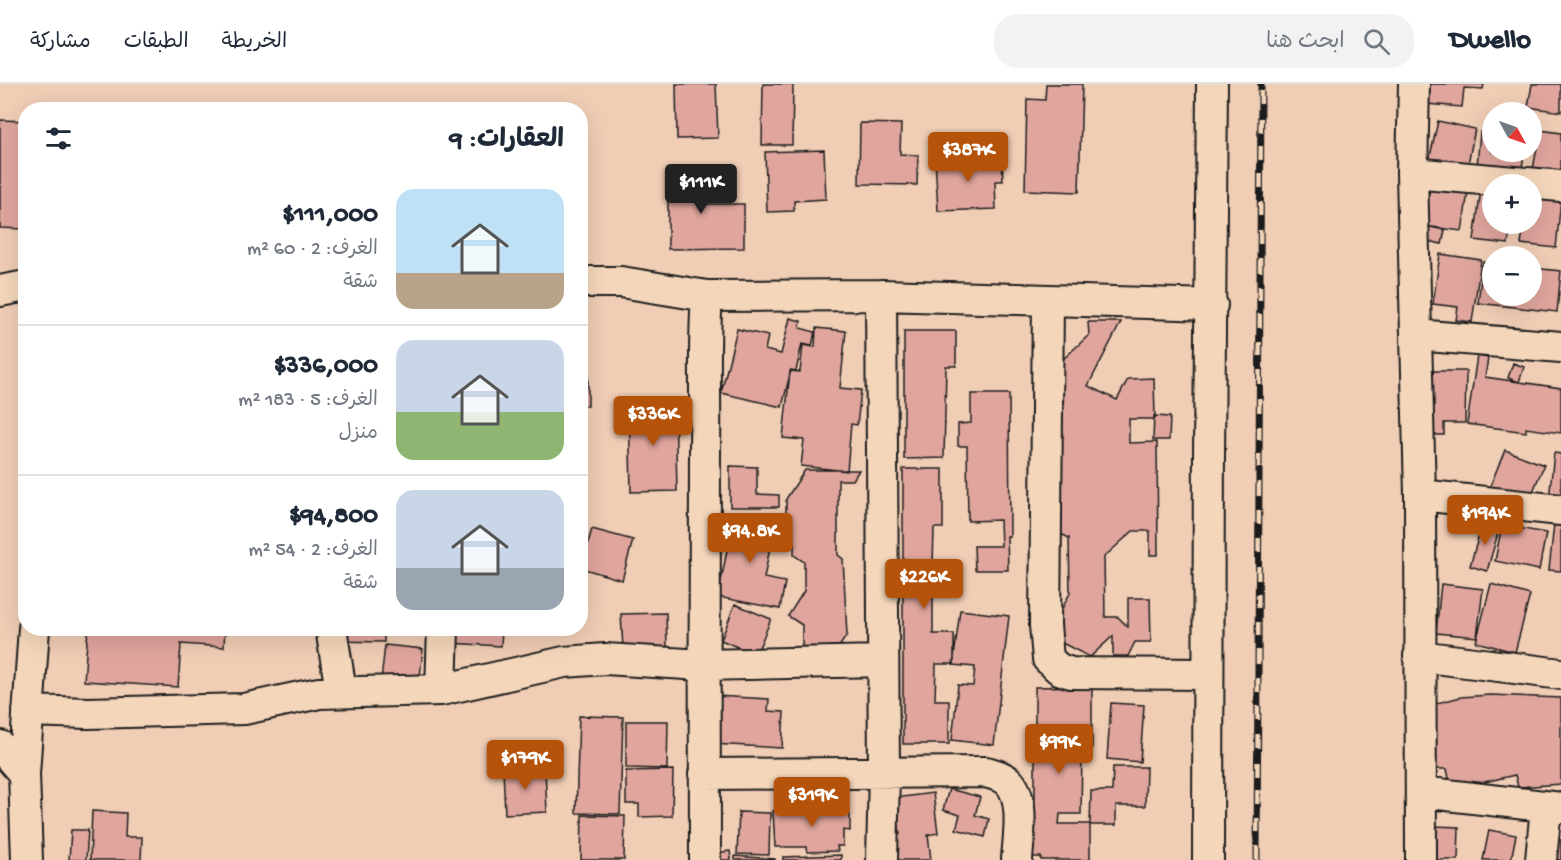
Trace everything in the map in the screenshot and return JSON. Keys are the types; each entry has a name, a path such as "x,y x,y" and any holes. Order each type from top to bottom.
{"street":[{"path":"1208,860 1207,506 1212,305 1212,84"},
{"path":"1414,84 1412,173 1420,495 1421,860"},
{"path":"1412,173 1561,186"},
{"path":"588,282 632,284 707,296 881,295 1212,305"},
{"path":"0,291 18,288"},
{"path":"881,295 884,772 882,860"},
{"path":"705,860 703,665 706,420 704,348 707,296"},
{"path":"1048,301 1045,625 1048,659 1059,669 1071,673 1207,674"},
{"path":"1416,335 1561,347"},
{"path":"1420,495 1561,510"},
{"path":"27,860 24,774 33,636"},
{"path":"332,636 340,692"},
{"path":"441,690 443,636"},
{"path":"1419,656 1561,674"},
{"path":"28,711 88,713 244,709 310,694 441,690 564,662 604,658 703,665 882,661"},
{"path":"0,746 24,774"},
{"path":"704,774 986,772 1009,782 1017,801 1017,860"},
{"path":"1421,792 1554,808 1541,860"}],"building":[{"path":"676,84 716,84 718,138 677,139"},
{"path":"763,84 793,84 792,145 762,145"},
{"path":"1046,84 1082,84 1079,192 1025,190 1027,99 1045,100"},
{"path":"1427,84 1484,84 1483,89 1464,88 1462,107 1426,104"},
{"path":"1532,84 1561,84 1561,112 1542,109 1542,102 1529,102"},
{"path":"0,120 18,121 18,229 0,228"},
{"path":"1438,121 1475,129 1467,169 1429,161"},
{"path":"860,123 901,124 900,154 918,155 917,185 859,184"},
{"path":"1542,130 1561,133 1561,179 1532,174 1534,162 1542,162"},
{"path":"1480,132 1482,132 1482,162 1523,162 1522,169 1477,166"},
{"path":"824,150 826,199 794,201 794,211 767,212 765,152"},
{"path":"1002,156 1003,181 995,181 996,209 938,211 935,159"},
{"path":"668,169 708,169 708,204 744,204 744,248 668,249"},
{"path":"1430,186 1468,192 1462,231 1424,226"},
{"path":"1482,189 1482,234 1510,234 1508,244 1474,240"},
{"path":"1542,196 1561,199 1556,248 1521,244 1522,234 1542,234"},
{"path":"1425,226 1445,230 1442,244 1422,240"},
{"path":"1440,254 1481,260 1472,322 1456,320 1458,307 1433,304"},
{"path":"1542,269 1561,271 1557,312 1504,306 1542,306"},
{"path":"1482,270 1482,303 1478,303"},
{"path":"790,318 801,321 800,328 815,332 812,346 802,344 796,371 791,370 782,407 721,393 737,329 768,336 765,350 781,354"},
{"path":"1088,322 1121,322 1088,386 1117,400 1128,379 1154,378 1155,419 1129,419 1129,443 1157,442 1158,555 1150,555 1150,531 1133,531 1104,557 1105,617 1118,617 1128,627 1128,598 1150,598 1151,642 1135,642 1128,656 1113,656 1113,636 1090,657 1048,636 1070,593 1069,538 1061,534 1060,362 1089,335"},
{"path":"816,328 846,331 840,388 861,390 857,425 851,424 847,471 801,466 804,440 783,438 790,371 800,372 803,345 815,347"},
{"path":"904,331 956,331 956,366 946,366 944,458 904,459"},
{"path":"1477,356 1488,358 1485,377 1561,388 1561,433 1526,428 1526,432 1467,424"},
{"path":"1513,363 1524,367 1519,382 1508,378"},
{"path":"1431,371 1466,371 1465,423 1444,423 1444,435 1431,435"},
{"path":"971,394 1009,394 1010,536 1007,536 1008,570 975,570 974,546 1001,546 1000,520 968,521 967,446 958,446 958,424 971,423"},
{"path":"675,402 677,491 631,492 629,403"},
{"path":"1154,416 1170,417 1169,440 1153,440"},
{"path":"1505,450 1544,465 1529,501 1490,486"},
{"path":"1554,453 1561,454 1561,501 1549,500"},
{"path":"730,466 757,467 757,494 779,495 779,507 730,507"},
{"path":"903,469 943,469 943,528 934,528 933,566 955,566 954,593 933,593 933,634 954,634 954,664 936,664 935,700 949,700 949,744 903,744"},
{"path":"805,470 859,470 853,480 838,480 838,555 843,559 847,635 835,653 802,650 802,625 788,616 804,591 804,562 794,555 794,540 786,535 786,499"},
{"path":"734,514 775,522 764,578 785,582 780,609 718,597"},
{"path":"1483,521 1500,526 1487,571 1470,566"},
{"path":"1554,524 1561,525 1561,571 1549,570"},
{"path":"1502,525 1546,533 1539,570 1495,561"},
{"path":"592,529 633,540 622,580 588,570 588,543"},
{"path":"1441,584 1483,589 1477,637 1436,633"},
{"path":"1491,584 1530,595 1515,652 1476,642"},
{"path":"735,604 771,619 756,655 721,640"},
{"path":"960,610 1009,616 994,745 952,740 958,685 973,686 975,667 953,665"},
{"path":"666,613 667,647 623,649 621,614"},
{"path":"87,636 225,636 224,647 181,644 178,687 84,681"},
{"path":"334,636 384,636 384,642 334,641"},
{"path":"449,636 502,636 501,646 449,643"},
{"path":"385,645 423,649 419,685 381,681"},
{"path":"1092,686 1092,750 1082,750 1081,814 1060,814 1059,824 1090,824 1090,860 1041,860 1041,857 1021,857 1021,803 1035,804 1035,687"},
{"path":"1490,695 1561,698 1561,784 1518,787 1515,775 1476,784 1450,783 1447,769 1437,769 1432,746 1433,704 1461,697"},
{"path":"715,696 769,699 768,711 784,712 782,748 712,744"},
{"path":"1111,703 1144,705 1140,762 1107,759"},
{"path":"579,716 623,717 620,814 576,813"},
{"path":"626,721 668,721 667,769 626,768"},
{"path":"1113,767 1146,767 1145,806 1116,806 1116,825 1090,825 1091,791 1112,791"},
{"path":"545,768 547,812 505,814 503,769"},
{"path":"673,770 672,816 639,817 639,804 626,804 626,771"},
{"path":"949,789 980,797 975,815 989,819 985,837 956,829 960,815 943,810"},
{"path":"933,793 938,833 928,835 931,860 878,860 875,837 900,834 895,798"},
{"path":"837,803 850,815 850,831 843,830 843,846 837,846 838,851 807,852 806,847 775,847 773,811 786,805 788,813 815,810 816,816 820,815 820,805"},
{"path":"92,811 126,813 125,837 142,837 141,860 90,860"},
{"path":"739,812 770,813 769,855 737,854"},
{"path":"582,815 625,816 624,860 581,860"},
{"path":"1432,826 1459,827 1458,860 1431,860"},
{"path":"71,830 88,830 86,860 69,860"},
{"path":"1489,830 1516,835 1511,860 1483,860"},
{"path":"1558,839 1561,840 1561,860 1554,860"},
{"path":"730,851 731,860 716,860 715,853"},
{"path":"841,855 841,860 783,860 783,857"},
{"path":"735,856 775,859 775,860 735,860"}],"railway":[{"path":"1257,860 1261,84"}]}
